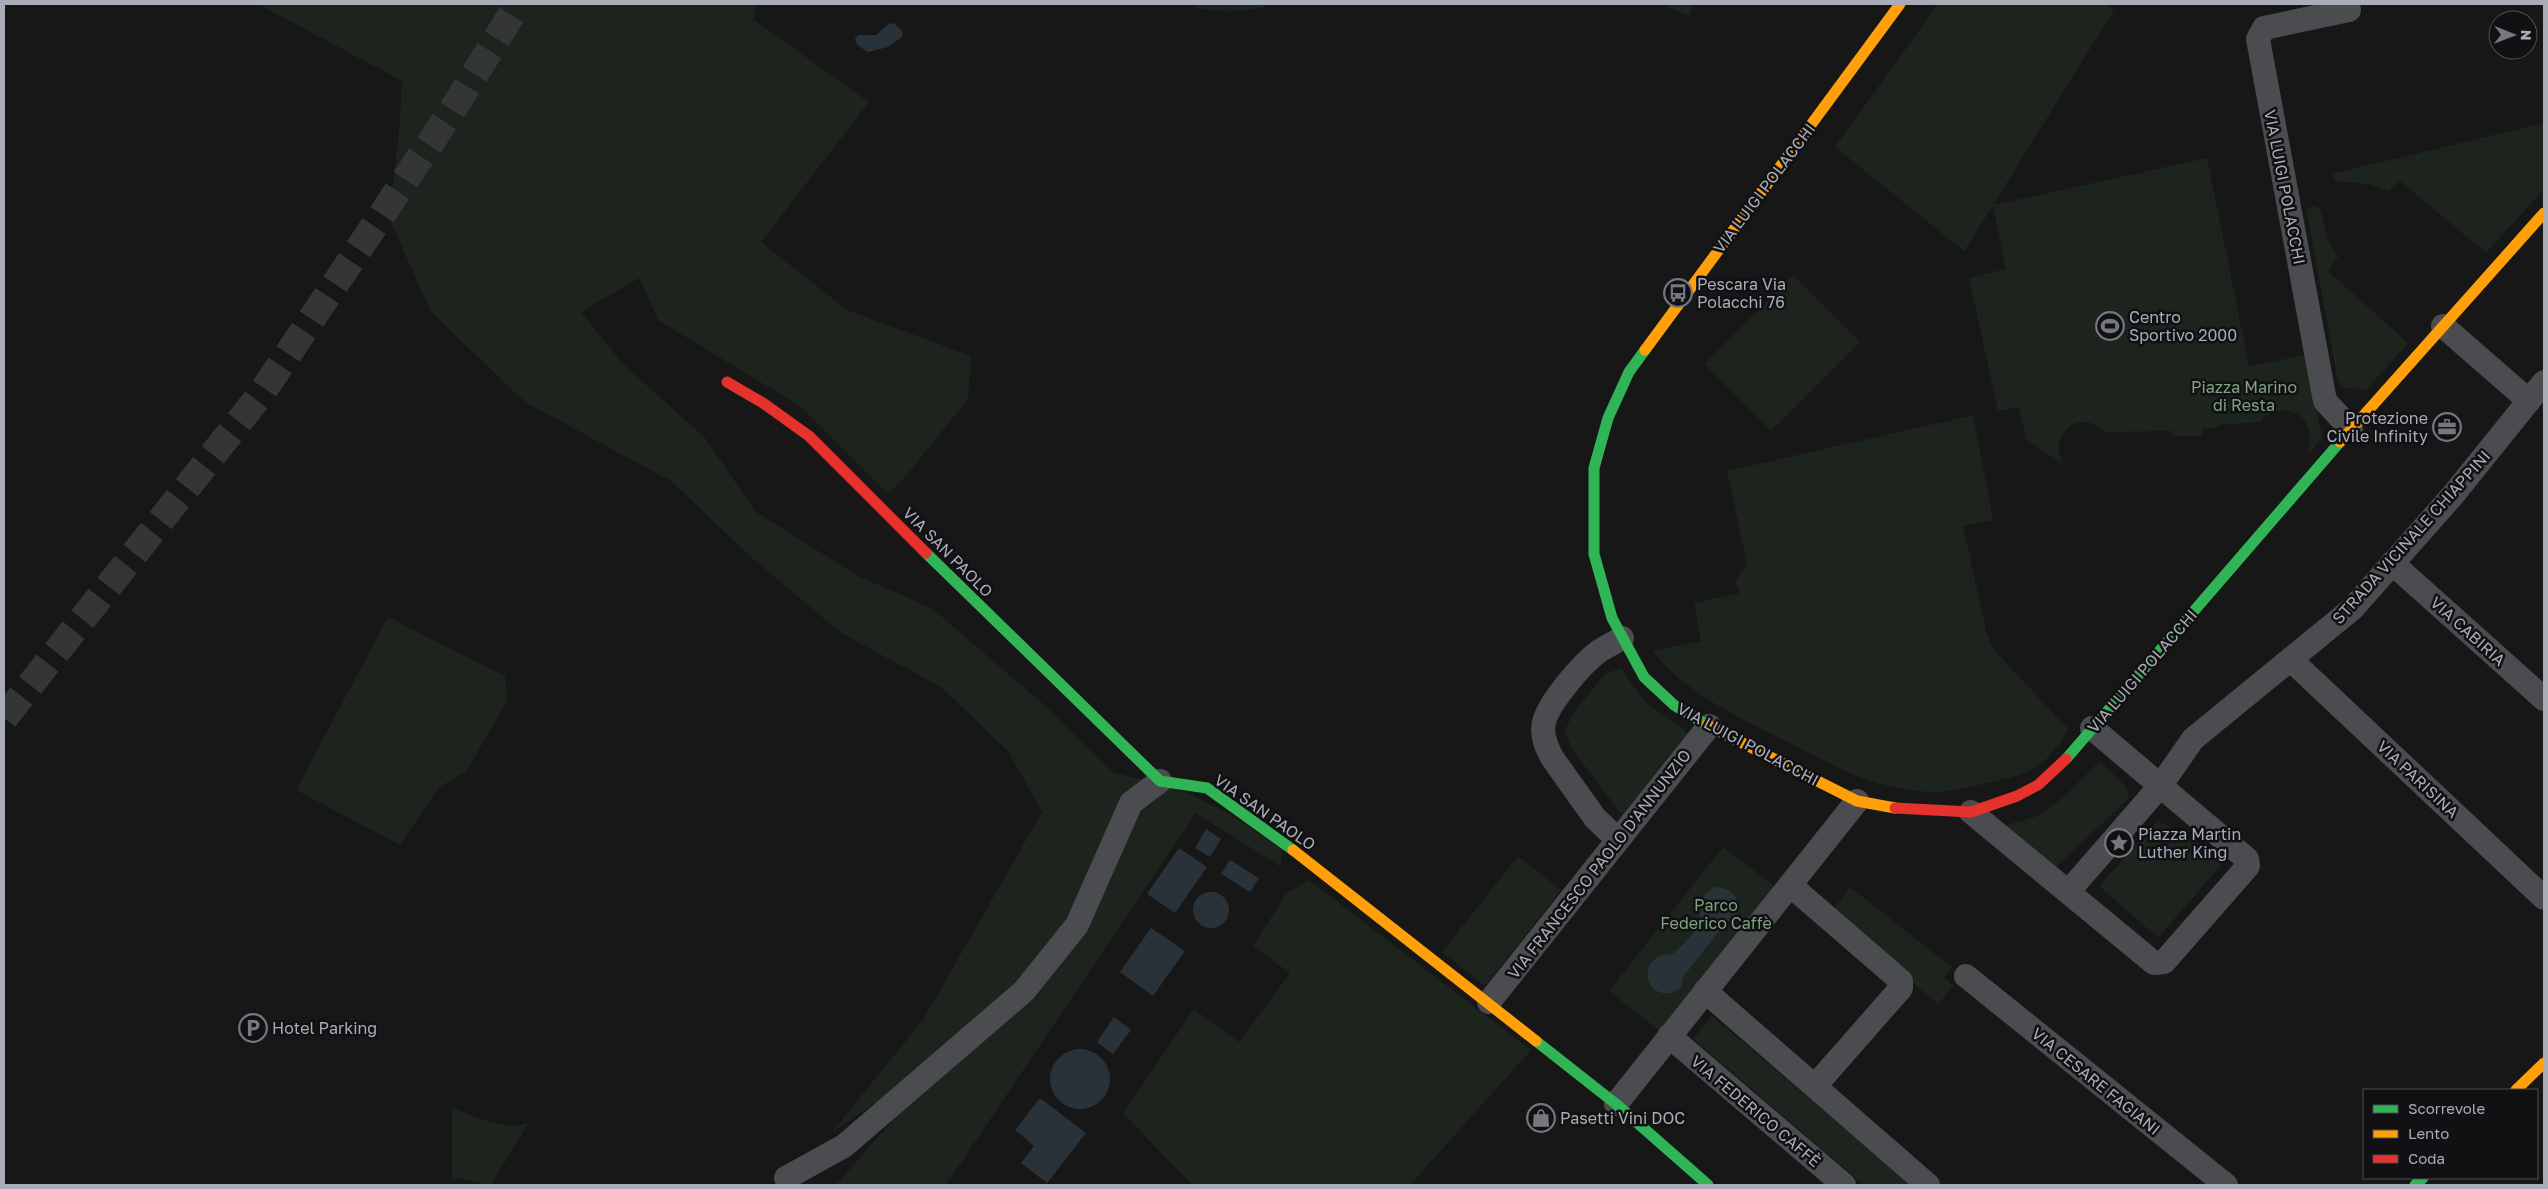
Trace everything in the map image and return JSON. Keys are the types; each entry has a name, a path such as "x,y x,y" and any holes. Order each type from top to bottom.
{"street":[{"name":"VIA LUIGI POLACCHI","path":"1900,4 1635,364 1608,418 1594,468 1594,554 1610,613 1644,677 1674,705 1709,726 1857,801 1900,809 1971,812 1997,805 2038,785 2056,770 2350,429 2544,213"},
{"name":"VIA LUIGI POLACCHI","path":"2348,4 2349,10 2264,28 2258,39 2325,401 2350,429"},
{"path":"2443,326 2538,393"},
{"name":"VIA SAN PAOLO","path":"727,382 763,403 809,436 947,574 1160,781 1207,788 1297,853 1489,1002 1616,1104 1708,1185"},
{"name":"STRADA VICINALE CHIAPPINI","path":"2161,785 2193,739 2352,609 2453,495 2538,393"},
{"name":"VIA CABIRIA","path":"2392,563 2544,699"},
{"path":"1618,840 1595,818 1553,759 1547,749 1543,732 1548,712 1565,688 1597,653 1622,638"},
{"name":"VIA PARISINA","path":"2291,660 2544,898"},
{"name":"VIA FRANCESCO PAOLO D'ANNUNZIO","path":"1489,1002 1709,726"},
{"path":"1971,812 2154,963 2164,962 2248,866 2248,858 2092,728"},
{"path":"786,1178 844,1146 1024,991 1077,925 1132,803 1160,781"},
{"path":"2068,892 2161,785"},
{"path":"1616,1104 1857,801"},
{"path":"1790,886 1901,981 1901,988 1815,1086"},
{"name":"VIA CESARE FAGIANI","path":"1966,976 2226,1185"},
{"path":"1705,991 1928,1185"},
{"name":"VIA FEDERICO CAFFÈ","path":"1669,1036 1844,1185"},
{"path":"2517,1089 2544,1063"}],"green space":[{"path":"258,4 757,4 753,19 869,102 761,242 847,310 971,356 968,399 905,477 888,494 800,406 658,320 639,278 581,312 622,363 705,438 756,512 858,576 933,609 1050,710 1113,772 1186,792 1230,814 1282,849 1281,867 1196,813 946,1185 836,1185 913,1097 897,1088 830,1134 923,1020 1042,812 1008,751 941,687 841,633 751,557 671,481 525,402 431,312 389,218 399,133 402,81"},
{"path":"1189,4 1273,4 1231,12 1209,10"},
{"path":"1661,4 1693,4 1690,16"},
{"name":"Piazza Marino di Resta","path":"1938,4 2106,4 2114,10 1993,205 2207,158 2249,366 2306,355 2322,438 2307,456 2309,433 2306,424 2302,417 2294,412 2286,411 2275,412 2263,417 2262,422 2220,425 2214,428 2202,429 2202,436 2172,436 2173,431 2104,432 2096,425 2086,422 2078,423 2063,433 2059,453 2063,465 2026,439 2019,407 1998,411 1969,278 2006,269 1993,206 1964,251 1835,147"},
{"path":"2544,123 2544,189 2486,253 2400,181 2389,191 2369,184 2335,181 2331,174"},
{"path":"2316,206 2321,211 2328,241 2338,257 2328,271 2408,343 2366,390 2344,387 2338,382 2306,208"},
{"path":"1793,275 1860,342 1771,431 1705,364"},
{"path":"1973,415 1993,520 1963,526 1987,635 1995,651 2069,730 2050,755 2037,767 2006,779 1944,792 1909,790 1888,786 1832,765 1725,710 1679,678 1653,651 1701,641 1694,603 1740,593 1735,581 1747,564 1727,471"},
{"path":"388,617 505,676 507,701 466,772 439,787 400,845 296,790"},
{"path":"1621,668 1644,701 1688,733 1622,815 1571,748 1565,730 1574,712 1605,674"},
{"path":"2100,761 2127,788 2128,799 2056,867 2003,826 2037,816 2065,796"},
{"path":"2158,821 2226,859 2158,938 2099,886"},
{"name":"Parco Federico Caffè","path":"1723,847 1781,891 1665,1035 1609,991"},
{"path":"1518,856 1561,890 1485,986 1442,952"},
{"path":"1309,880 1531,1050 1410,1185 1192,1185 1123,1113 1194,1009 1239,1042 1290,973 1253,946 1286,894"},
{"path":"1850,887 1952,967 1944,978 1954,986 1938,1004 1830,914"},
{"path":"1712,1016 1911,1185 1864,1185 1693,1039"},
{"path":"452,1107 489,1122 508,1125 528,1124 491,1185 463,1179 452,1180"}],"shaded area":[{"path":"894,23 903,32 902,37 888,47 868,52 857,45 855,38 858,35 876,35 889,24"},
{"path":"1206,829 1221,839 1210,857 1195,848"},
{"path":"1179,848 1207,867 1175,913 1147,894"},
{"path":"1230,860 1259,878 1250,892 1221,874"},
{"path":"1716,887 1727,890 1735,896 1738,906 1736,917 1723,926 1683,977 1681,988 1675,992 1668,993 1656,990 1651,985 1648,977 1651,963 1660,956 1672,954 1692,935 1698,925 1701,901 1708,891"},
{"path":"1211,892 1218,893 1224,897 1228,903 1228,917 1224,923 1218,927 1211,928 1204,927 1198,923 1194,917 1193,910 1194,903 1198,897 1204,893"},
{"path":"1151,928 1185,951 1153,996 1120,972"},
{"path":"1114,1017 1131,1030 1113,1054 1097,1042"},
{"path":"1080,1049 1096,1054 1101,1058 1105,1063 1110,1079 1105,1095 1101,1100 1096,1104 1080,1109 1064,1104 1059,1100 1055,1095 1050,1079 1055,1063 1059,1058 1064,1054"},
{"path":"1040,1098 1086,1133 1047,1183 1021,1163 1034,1146 1015,1130"}],"tunnel":[{"path":"4,718 261,394 457,103 518,4"}],"traffic: fast":[{"path":"1645,350 1629,372 1608,418 1594,468 1594,554 1612,618 1644,677 1674,705 1707,725"},
{"path":"2066,759 2340,442"},
{"path":"926,553 1160,781 1207,788 1293,850"},
{"path":"1536,1041 1616,1104 1708,1185"},
{"path":"2415,1185 2422,1179"}],"traffic: slow":[{"path":"1645,350 1900,4"},
{"path":"2340,442 2544,213"},
{"path":"1707,725 1857,801 1895,808"},
{"path":"1293,850 1536,1041"},
{"path":"2517,1089 2544,1063"}],"traffic: jam":[{"path":"727,382 763,403 809,436 926,553"},
{"path":"1895,808 1971,812 2017,796 2038,785 2066,759"}],"place":[{"name":"Pescara Via Polacchi 76","path":"1678,293"},
{"name":"Centro Sportivo 2000","path":"2110,326"},
{"name":"Protezione Civile Infinity","path":"2447,427"},
{"name":"Piazza Martin Luther King","path":"2119,843"},
{"name":"Hotel Parking","path":"253,1028"},
{"name":"Pasetti Vini DOC","path":"1541,1118"}]}
